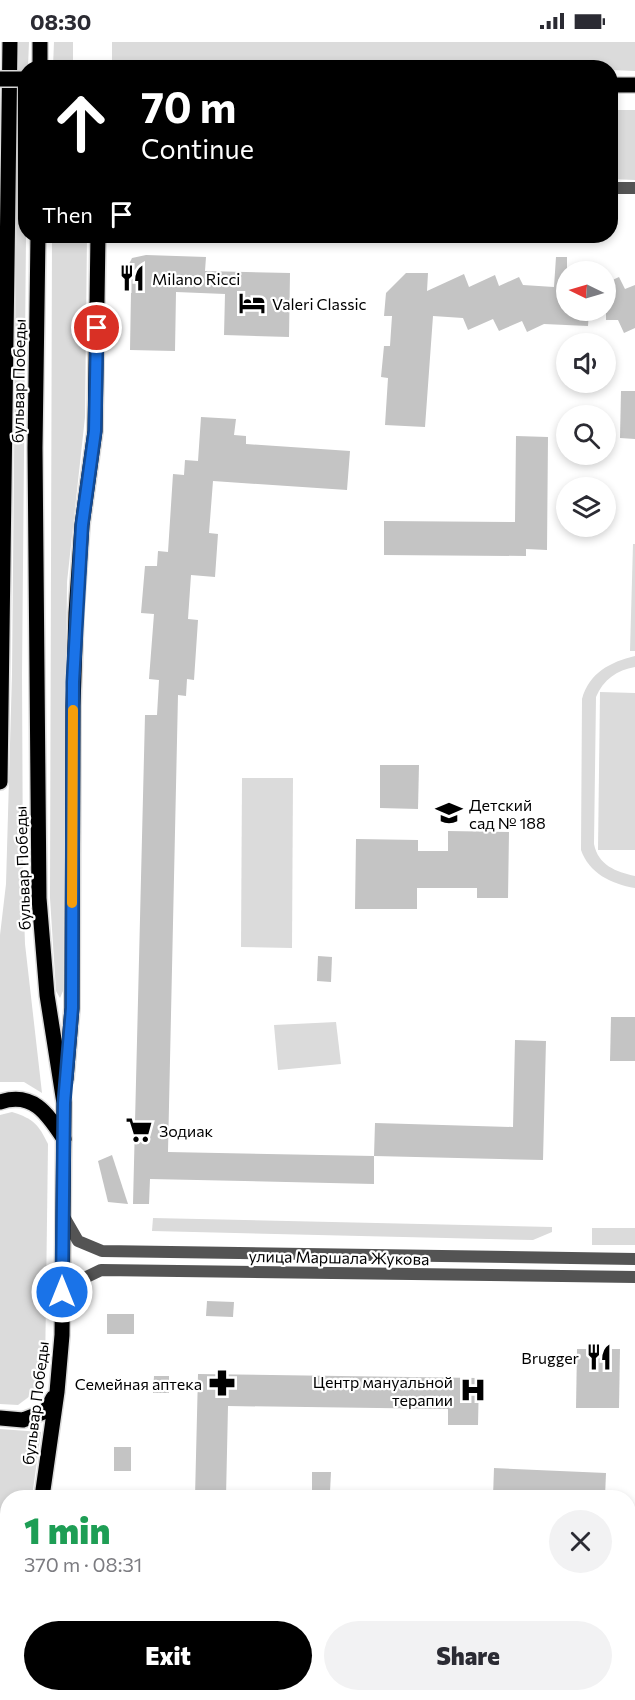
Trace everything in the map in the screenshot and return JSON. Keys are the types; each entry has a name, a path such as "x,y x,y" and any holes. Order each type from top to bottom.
{"main road":[{"name":"бульвар Победы","path":"0,782 5,78 10,42"},
{"path":"40,42 40,60"},
{"path":"618,84 635,85"},
{"name":"бульвар Победы","path":"38,243 35,448 39,898 47,995 64,1103 62,1311 57,1392 43,1490"},
{"path":"64,1103 72,1008 72,717 76,613 82,525 95,431 98,243"},
{"path":"0,1102 8,1099 28,1101 46,1112 64,1139"},
{"path":"0,1419 23,1420 46,1411 57,1392"}],"street":[{"path":"618,188 635,188"},
{"name":"улица Маршала Жукова","path":"63,1215 78,1240 102,1251 635,1258"},
{"name":"улица Маршала Жукова","path":"62,1311 78,1281 101,1270 635,1277"}],"shaded area":[{"path":"18,42 29,42 28,60 18,60 18,243 26,243 22,674 23,884 25,944 42,1093 24,1082 0,1082 0,935 6,884 12,674"},
{"path":"54,42 73,42 73,60 53,60"},
{"path":"112,42 635,42 635,71 618,70 618,60 112,60"},
{"path":"618,110 635,110 635,180 618,179"},
{"path":"52,243 87,243 85,417 67,582 63,991 60,998 56,991 50,898"},
{"path":"633,544 635,544 635,651 630,651"},
{"path":"635,656 635,667 611,677 596,697 594,844 599,857 609,866 635,876 635,888 618,884 602,876 589,865 581,850 582,699 590,682 602,670 609,665"},
{"path":"600,692 635,693 635,850 598,850"},
{"path":"242,778 293,778 292,948 241,947"},
{"path":"336,1022 341,1064 278,1070 274,1025"},
{"path":"12,1112 34,1123 48,1144 45,1373 38,1390 18,1405 0,1404 0,1115"},
{"path":"153,1218 552,1227 552,1232 533,1240 152,1231"},
{"path":"592,1228 635,1228 635,1245 592,1245"},
{"path":"0,1429 41,1432 33,1490 0,1490"}],"building":[{"path":"146,255 206,257 205,271 290,273 289,337 224,335 225,294 176,292 175,351 130,350 131,292 126,270 132,258"},
{"path":"556,257 567,257 567,261 556,261 556,321 588,321 588,326 544,324 527,332 522,321 499,331 493,319 468,330 463,318 433,316 425,427 385,425 388,378 381,377 384,346 390,346 392,316 384,316 386,293 406,273 428,273 427,291 464,274 469,287 495,275 499,286 519,277 523,285 554,287"},
{"path":"619,277 625,289 635,285 635,328 624,333 616,320 616,278"},
{"path":"621,391 635,391 635,439 620,438"},
{"path":"201,417 236,419 234,435 246,436 246,444 350,451 347,490 213,481 209,533 218,534 215,577 191,575 188,619 198,620 194,680 187,679 186,696 178,695 168,1152 374,1156 374,1184 150,1179 149,1204 133,1204 145,715 157,715 159,680 149,679 154,614 141,613 145,566 157,566 158,551 168,552 173,474 184,475 185,460 198,461"},
{"path":"516,436 548,437 547,550 526,549 526,556 384,555 384,521 515,522"},
{"path":"380,765 419,765 418,809 380,808"},
{"path":"448,831 509,832 508,898 477,898 477,888 417,888 417,909 355,909 356,839 418,840 418,851 448,851"},
{"path":"318,956 332,957 331,982 317,981"},
{"path":"611,1017 635,1017 635,1061 610,1061"},
{"path":"515,1040 546,1041 543,1160 374,1156 375,1123 513,1127"},
{"path":"112,1155 128,1204 108,1202 98,1161"},
{"path":"207,1301 234,1302 233,1317 206,1316"},
{"path":"107,1314 134,1314 134,1334 107,1334"},
{"path":"577,1349 620,1349 619,1408 576,1408"},
{"path":"198,1374 479,1378 478,1425 448,1425 448,1409 228,1406 226,1490 195,1490"},
{"path":"154,1376 169,1376 169,1393 153,1393"},
{"path":"114,1447 131,1447 131,1471 114,1471"},
{"path":"494,1468 606,1473 605,1490 493,1490"},
{"path":"312,1472 331,1472 330,1490 312,1490"}],"slow traffic":[{"path":"72,903 73,710"}],"place":[{"name":"Milano Ricci","path":"132,278"},
{"name":"Valeri Classic","path":"252,303"},
{"name":"Детский сад № 188","path":"449,813"},
{"name":"Зодиак","path":"139,1130"},
{"name":"Brugger","path":"599,1357"},
{"name":"Семейная аптека","path":"222,1383"},
{"name":"Центр мануальной терапии","path":"473,1390"}],"route":[{"path":"62,1292 64,1103 72,1008 73,682 82,525 95,431 97,328"}]}
